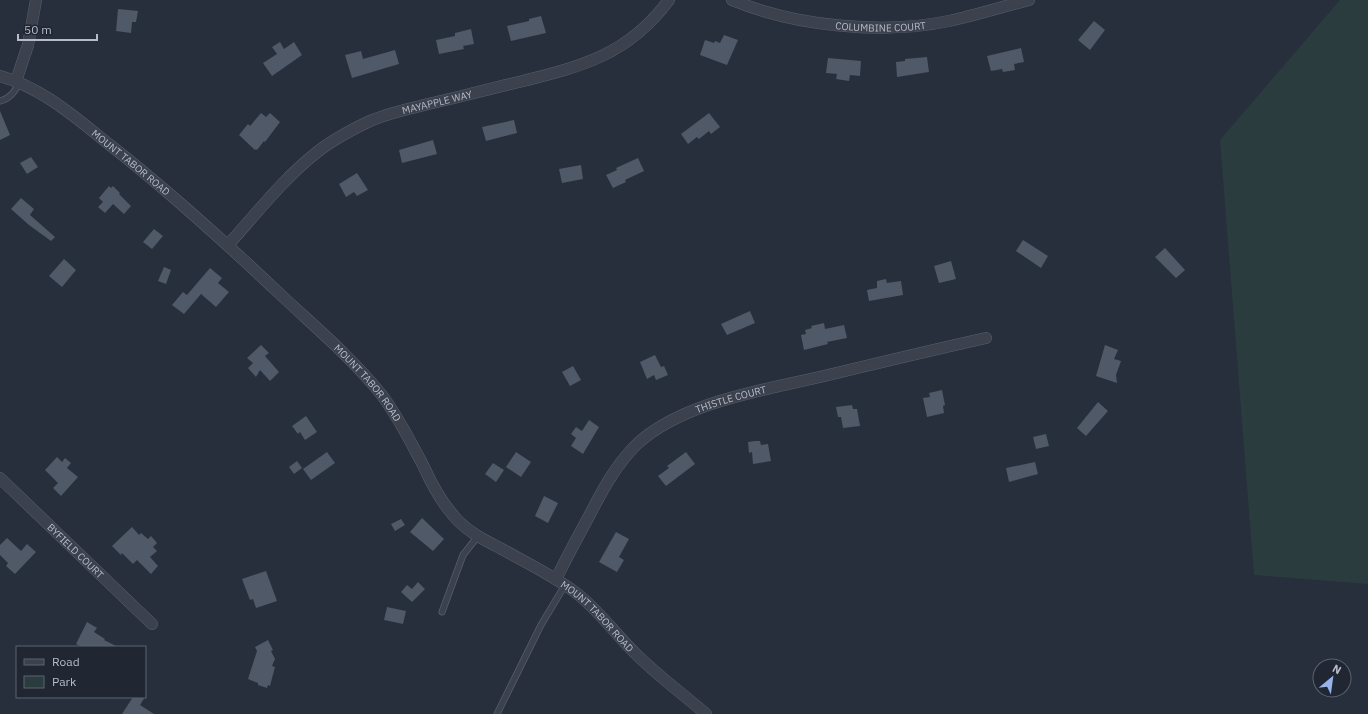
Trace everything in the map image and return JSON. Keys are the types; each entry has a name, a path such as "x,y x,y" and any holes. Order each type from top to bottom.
{"street":[{"path":"18,81 28,46 36,0"},
{"name":"MAYAPPLE WAY","path":"228,245 294,172 316,152 344,134 372,121 409,109 571,69 601,57 626,43 645,28 669,0"},
{"name":"COLUMBINE COURT","path":"732,0 765,12 796,19 833,25 895,27 948,21 1028,0"},
{"name":"MOUNT TABOR ROAD","path":"0,76 18,81 33,88 71,113 151,177 228,245 345,355 381,394 394,412 410,440 438,495 452,515 463,526 560,582 592,605 647,666 706,714"},
{"name":"THISTLE COURT","path":"560,582 608,480 620,463 637,444 658,428 684,414 707,405 986,338"},
{"name":"BYFIELD COURT","path":"0,478 152,624"}],"lane":[{"path":"0,101 3,101 15,91 18,81"},
{"path":"442,612 462,555 478,536"},
{"path":"497,714 541,625 560,582"}],"green space":[{"path":"1340,0 1368,0 1368,584 1254,575 1220,140"}],"building":[{"path":"118,9 138,11 136,22 132,22 131,33 116,31"},
{"path":"541,16 546,33 511,41 507,26 529,21 529,19"},
{"path":"1094,21 1105,30 1090,50 1078,40"},
{"path":"471,29 474,44 463,46 464,49 439,54 436,40 455,36 455,33"},
{"path":"724,35 738,40 727,65 700,55 705,40 720,43"},
{"path":"280,42 284,49 294,42 302,55 272,76 263,63 277,54 272,47"},
{"path":"1021,48 1024,62 1014,64 1015,70 1003,72 1002,69 991,71 987,56"},
{"path":"395,50 399,64 352,78 345,55 361,51 363,59"},
{"path":"927,57 929,72 897,77 896,62 905,61 905,59"},
{"path":"828,58 861,61 860,76 850,75 849,81 836,79 837,74 826,73"},
{"path":"0,111 10,135 0,140"},
{"path":"261,113 266,117 270,113 280,122 265,142 264,141 257,150 255,150 239,135 248,124 250,126"},
{"path":"709,113 720,127 711,134 709,131 699,139 697,137 688,144 681,134"},
{"path":"514,120 517,133 486,141 482,127"},
{"path":"433,140 437,154 402,163 399,150"},
{"path":"31,157 38,167 27,174 20,163"},
{"path":"638,158 644,171 625,180 626,182 613,188 606,175 617,170 616,168"},
{"path":"581,165 583,179 562,183 559,169"},
{"path":"357,173 368,190 357,196 354,192 346,197 339,184"},
{"path":"109,186 111,188 113,186 131,206 124,214 113,204 105,213 98,207 103,202 99,198"},
{"path":"21,198 34,209 30,215 55,237 51,241 29,225 11,209"},
{"path":"154,229 163,236 152,249 143,242"},
{"path":"1023,240 1048,256 1041,268 1016,251"},
{"path":"1165,248 1185,270 1176,278 1155,257"},
{"path":"64,259 76,270 62,287 49,276"},
{"path":"951,261 956,279 939,283 934,266"},
{"path":"164,267 171,270 166,284 158,281"},
{"path":"210,268 222,278 218,283 229,292 216,307 201,294 184,314 172,305 183,292 187,295"},
{"path":"886,279 887,283 901,281 903,295 869,301 867,290 877,288 877,281"},
{"path":"750,311 755,323 727,335 721,324"},
{"path":"824,323 825,329 844,325 847,338 827,342 828,344 804,350 801,335 806,334 805,330 812,328 811,326"},
{"path":"261,345 269,353 265,356 279,372 270,381 260,370 256,377 248,368 253,363 247,358"},
{"path":"1105,345 1118,350 1114,359 1121,361 1116,375 1117,383 1096,376"},
{"path":"655,355 661,367 664,366 668,375 656,380 654,375 647,379 640,362"},
{"path":"573,366 581,380 570,386 562,372"},
{"path":"942,390 945,405 943,406 944,413 927,417 923,398 930,397 929,393"},
{"path":"1098,402 1108,411 1086,436 1077,428"},
{"path":"852,405 853,409 857,409 860,426 843,428 841,417 838,417 836,407"},
{"path":"306,416 317,432 305,440 300,432 298,434 292,426"},
{"path":"589,420 599,427 583,454 571,446 576,438 571,434 576,427 582,431"},
{"path":"1046,434 1049,446 1036,449 1033,437"},
{"path":"760,441 761,445 768,444 771,461 753,464 752,452 749,453 748,442"},
{"path":"327,452 335,463 311,480 303,469"},
{"path":"516,452 531,462 521,477 506,467"},
{"path":"686,452 695,464 666,486 658,476 669,468 667,466"},
{"path":"57,457 62,462 65,458 71,463 67,468 78,477 61,496 53,488 58,483 45,470"},
{"path":"297,461 302,468 294,474 289,467"},
{"path":"1035,462 1038,474 1009,482 1006,468"},
{"path":"493,463 504,470 496,482 485,474"},
{"path":"544,496 558,503 548,523 535,516"},
{"path":"422,518 444,539 433,551 410,532"},
{"path":"401,519 405,525 395,531 391,524"},
{"path":"132,527 139,535 141,533 148,539 151,536 157,543 153,547 157,551 150,557 158,566 151,574 137,560 133,564 112,546"},
{"path":"616,532 629,539 619,557 624,560 617,572 599,562"},
{"path":"7,538 21,551 27,544 36,552 15,574 6,566 8,563 0,555 0,545"},
{"path":"266,571 277,601 256,608 253,599 250,600 242,579"},
{"path":"418,582 425,589 412,602 401,592 407,585 412,589"},
{"path":"387,607 406,611 403,624 384,620"},
{"path":"87,622 97,628 94,632 105,639 104,640 116,646 80,646 76,644"},
{"path":"268,640 273,650 271,651 275,659 272,666 275,667 270,686 268,685 267,688 248,679 257,651 255,647"},
{"path":"132,698 144,698 140,705 154,714 122,714"}]}
